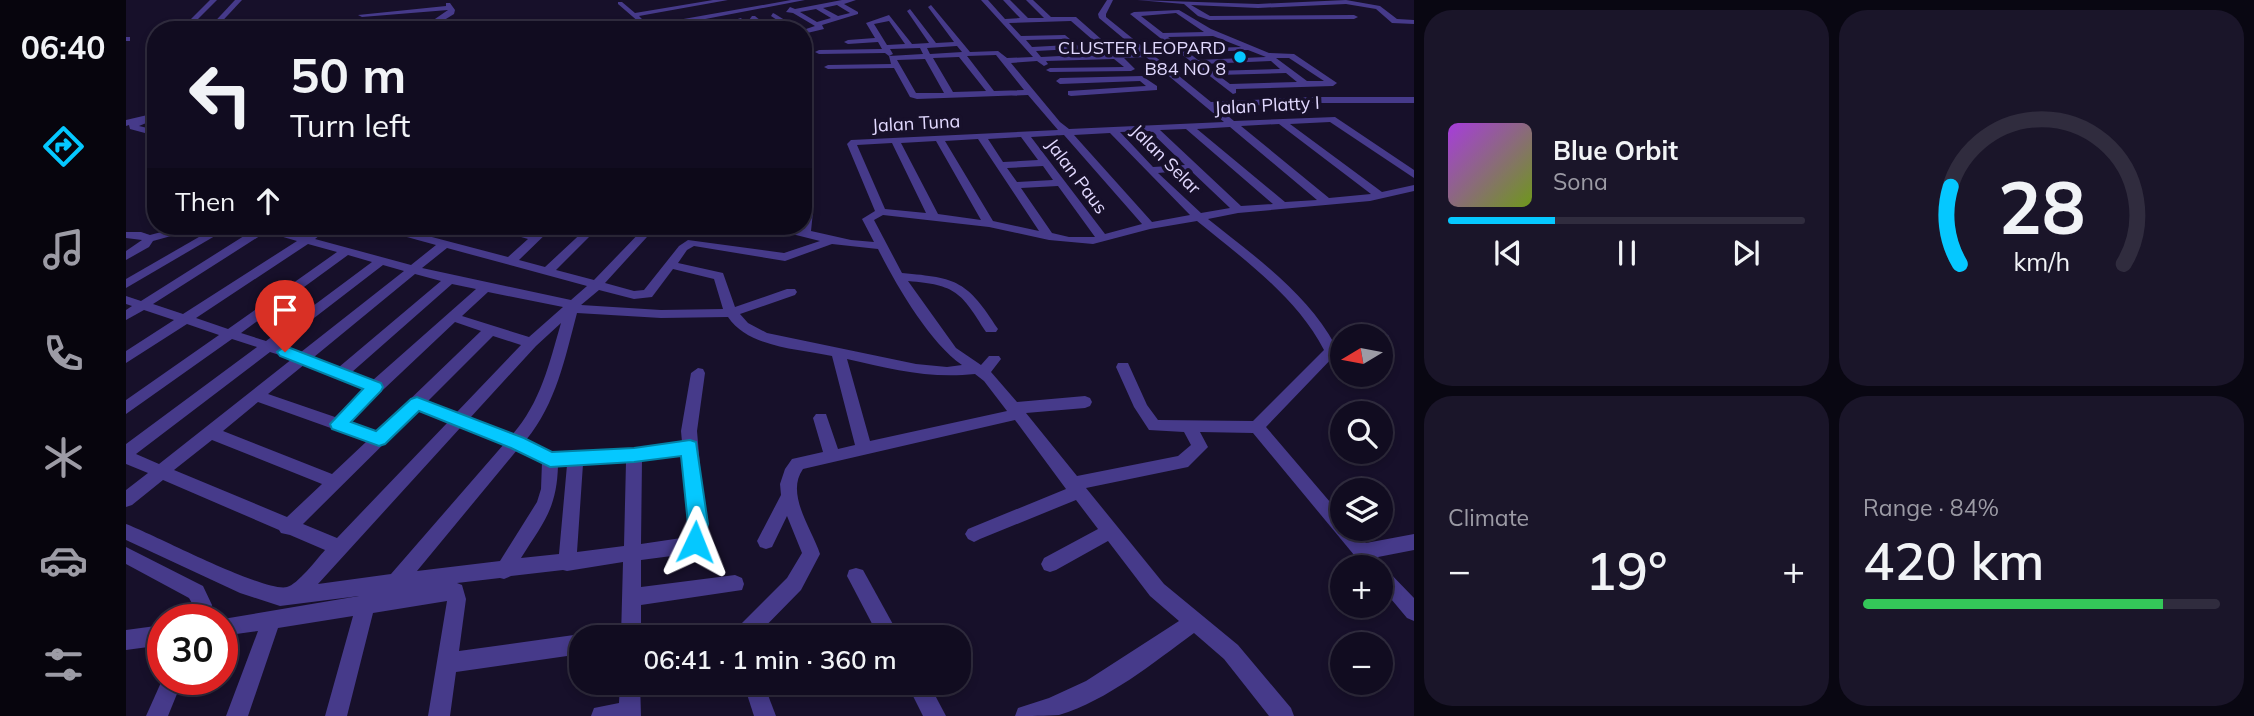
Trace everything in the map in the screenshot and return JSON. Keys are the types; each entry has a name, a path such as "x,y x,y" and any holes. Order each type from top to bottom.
{"street":[{"path":"192,21 214,0"},
{"path":"219,21 239,0"},
{"path":"673,0 682,7"},
{"path":"634,16 654,9 725,0"},
{"path":"679,21 802,0"},
{"path":"738,21 853,0"},
{"path":"984,0 1003,21 1050,70 1073,96 1157,92 1073,19 1003,21"},
{"path":"1006,0 1026,20"},
{"path":"1029,0 1049,19"},
{"path":"1110,0 1102,16 1331,202"},
{"path":"1118,0 1110,18 1139,44"},
{"path":"1140,0 1258,6 1378,3 1397,21 1414,22"},
{"path":"694,2 720,21"},
{"path":"778,2 811,21"},
{"path":"620,3 640,21"},
{"path":"816,24 856,13 838,3"},
{"path":"410,7 448,4"},
{"path":"362,15 448,4"},
{"path":"438,21 452,12 448,4"},
{"path":"1186,4 1200,15 1209,18 1354,17"},
{"path":"817,7 837,19"},
{"path":"931,7 993,95"},
{"path":"910,11 934,45"},
{"path":"1196,62 1271,57 1291,57 1333,83 1231,89 1160,35 1135,14 1177,11 1215,34 1271,57 1306,84"},
{"path":"1157,12 1167,20"},
{"path":"773,15 783,21"},
{"path":"752,18 756,21"},
{"path":"910,46 890,18 870,22 914,96 1030,92"},
{"path":"812,22 821,27 812,30"},
{"path":"1011,29 1083,26"},
{"path":"1178,27 1188,34"},
{"path":"1160,35 1215,34"},
{"path":"1020,38 1094,36"},
{"path":"1065,37 1087,57"},
{"path":"1172,43 1234,41"},
{"path":"848,42 928,56 998,53 1144,228"},
{"path":"819,52 959,44"},
{"path":"922,46 950,95"},
{"path":"1030,49 1076,47"},
{"path":"1004,61 1252,49"},
{"path":"828,67 897,66"},
{"path":"1050,70 1129,67"},
{"path":"1210,73 1286,71"},
{"path":"1060,82 1142,78"},
{"path":"1208,101 1414,100"},
{"path":"126,123 147,119"},
{"path":"1319,119 1414,188"},
{"name":"Jalan Platty I","path":"1112,130 1319,119 1340,123 1414,175"},
{"path":"1280,121 1379,195"},
{"path":"137,122 133,127 147,131"},
{"path":"1188,126 1281,205"},
{"path":"1152,128 1238,209"},
{"name":"Jalan Selar","path":"1059,129 1112,130 1198,216 1289,297 1330,342"},
{"name":"Jalan Tuna","path":"881,212 852,144 1059,129"},
{"name":"Jalan Paus","path":"1023,133 1103,239"},
{"path":"981,136 1049,237"},
{"path":"939,138 989,224"},
{"path":"895,140 934,218"},
{"path":"1001,165 1045,163"},
{"path":"1151,170 1193,167"},
{"path":"1015,185 1060,183"},
{"path":"1283,716 1231,652 1157,590 981,370 965,363 951,351 898,276 868,219 881,212 989,224 1083,242 1238,209 1370,198 1414,188"},
{"path":"126,236 141,235 149,239"},
{"path":"126,256 145,245 149,239 163,235"},
{"path":"126,284 210,235"},
{"path":"126,316 249,235"},
{"path":"292,235 485,288 573,307 661,314 730,313 791,292"},
{"path":"126,358 313,235"},
{"path":"414,235 634,295 645,295 683,248 692,242 785,257 827,242"},
{"path":"526,235 537,238"},
{"path":"510,262 540,235"},
{"path":"548,271 586,235"},
{"path":"294,596 531,343 597,285 644,235"},
{"path":"812,235 827,242 880,246"},
{"path":"126,500 444,245"},
{"path":"126,408 346,251"},
{"path":"338,547 287,528 126,455 382,260"},
{"path":"671,265 719,276 730,313 744,327 763,337 926,371 981,370 994,359"},
{"path":"898,276 960,286 991,329"},
{"path":"342,372 450,279"},
{"path":"338,424 485,288"},
{"path":"126,300 304,358 375,387"},
{"path":"395,584 517,443 545,399 573,307"},
{"path":"453,317 531,343"},
{"path":"287,528 491,330"},
{"path":"838,352 864,448"},
{"path":"1123,367 1141,407 1154,426 1257,427 1330,357"},
{"path":"238,625 271,621 368,595 395,584 567,563 687,546 695,542 698,524 690,447 690,417 698,373"},
{"path":"257,396 379,439"},
{"path":"754,625 794,584 811,554 789,495 789,478 799,464 1015,411 1085,402"},
{"path":"417,404 517,443 550,459 575,460 634,455 690,447"},
{"path":"821,418 832,455"},
{"path":"974,534 1076,488 1182,462 1200,447 1189,427"},
{"path":"1257,427 1330,514"},
{"path":"211,433 335,482"},
{"path":"631,625 634,455"},
{"path":"504,571 545,504 549,489 550,459"},
{"path":"567,563 575,460"},
{"path":"766,541 789,495"},
{"path":"1050,564 1110,531"},
{"path":"126,532 264,594 294,596 455,592 457,599 439,716"},
{"path":"1353,541 1365,555"},
{"path":"1362,552 1414,542"},
{"path":"126,555 196,592 203,604"},
{"path":"856,576 883,625"},
{"path":"631,597 734,584"},
{"path":"1393,587 1414,612"},
{"path":"336,716 368,595"},
{"path":"237,716 271,621"},
{"path":"1026,716 1061,706 1108,682 1193,622"},
{"path":"126,640 147,637"},
{"path":"448,663 569,646"},
{"path":"157,716 166,695"},
{"path":"602,716 630,714 630,695"},
{"path":"758,695 765,716"},
{"path":"923,695 935,716"}],"place":[{"name":"CLUSTER LEOPARD B84 NO 8","path":"1240,57"}],"route":[{"path":"285,352 375,387 338,424 379,439 417,404 517,443 550,459 575,460 634,455 690,447 698,524 695,542"}]}
